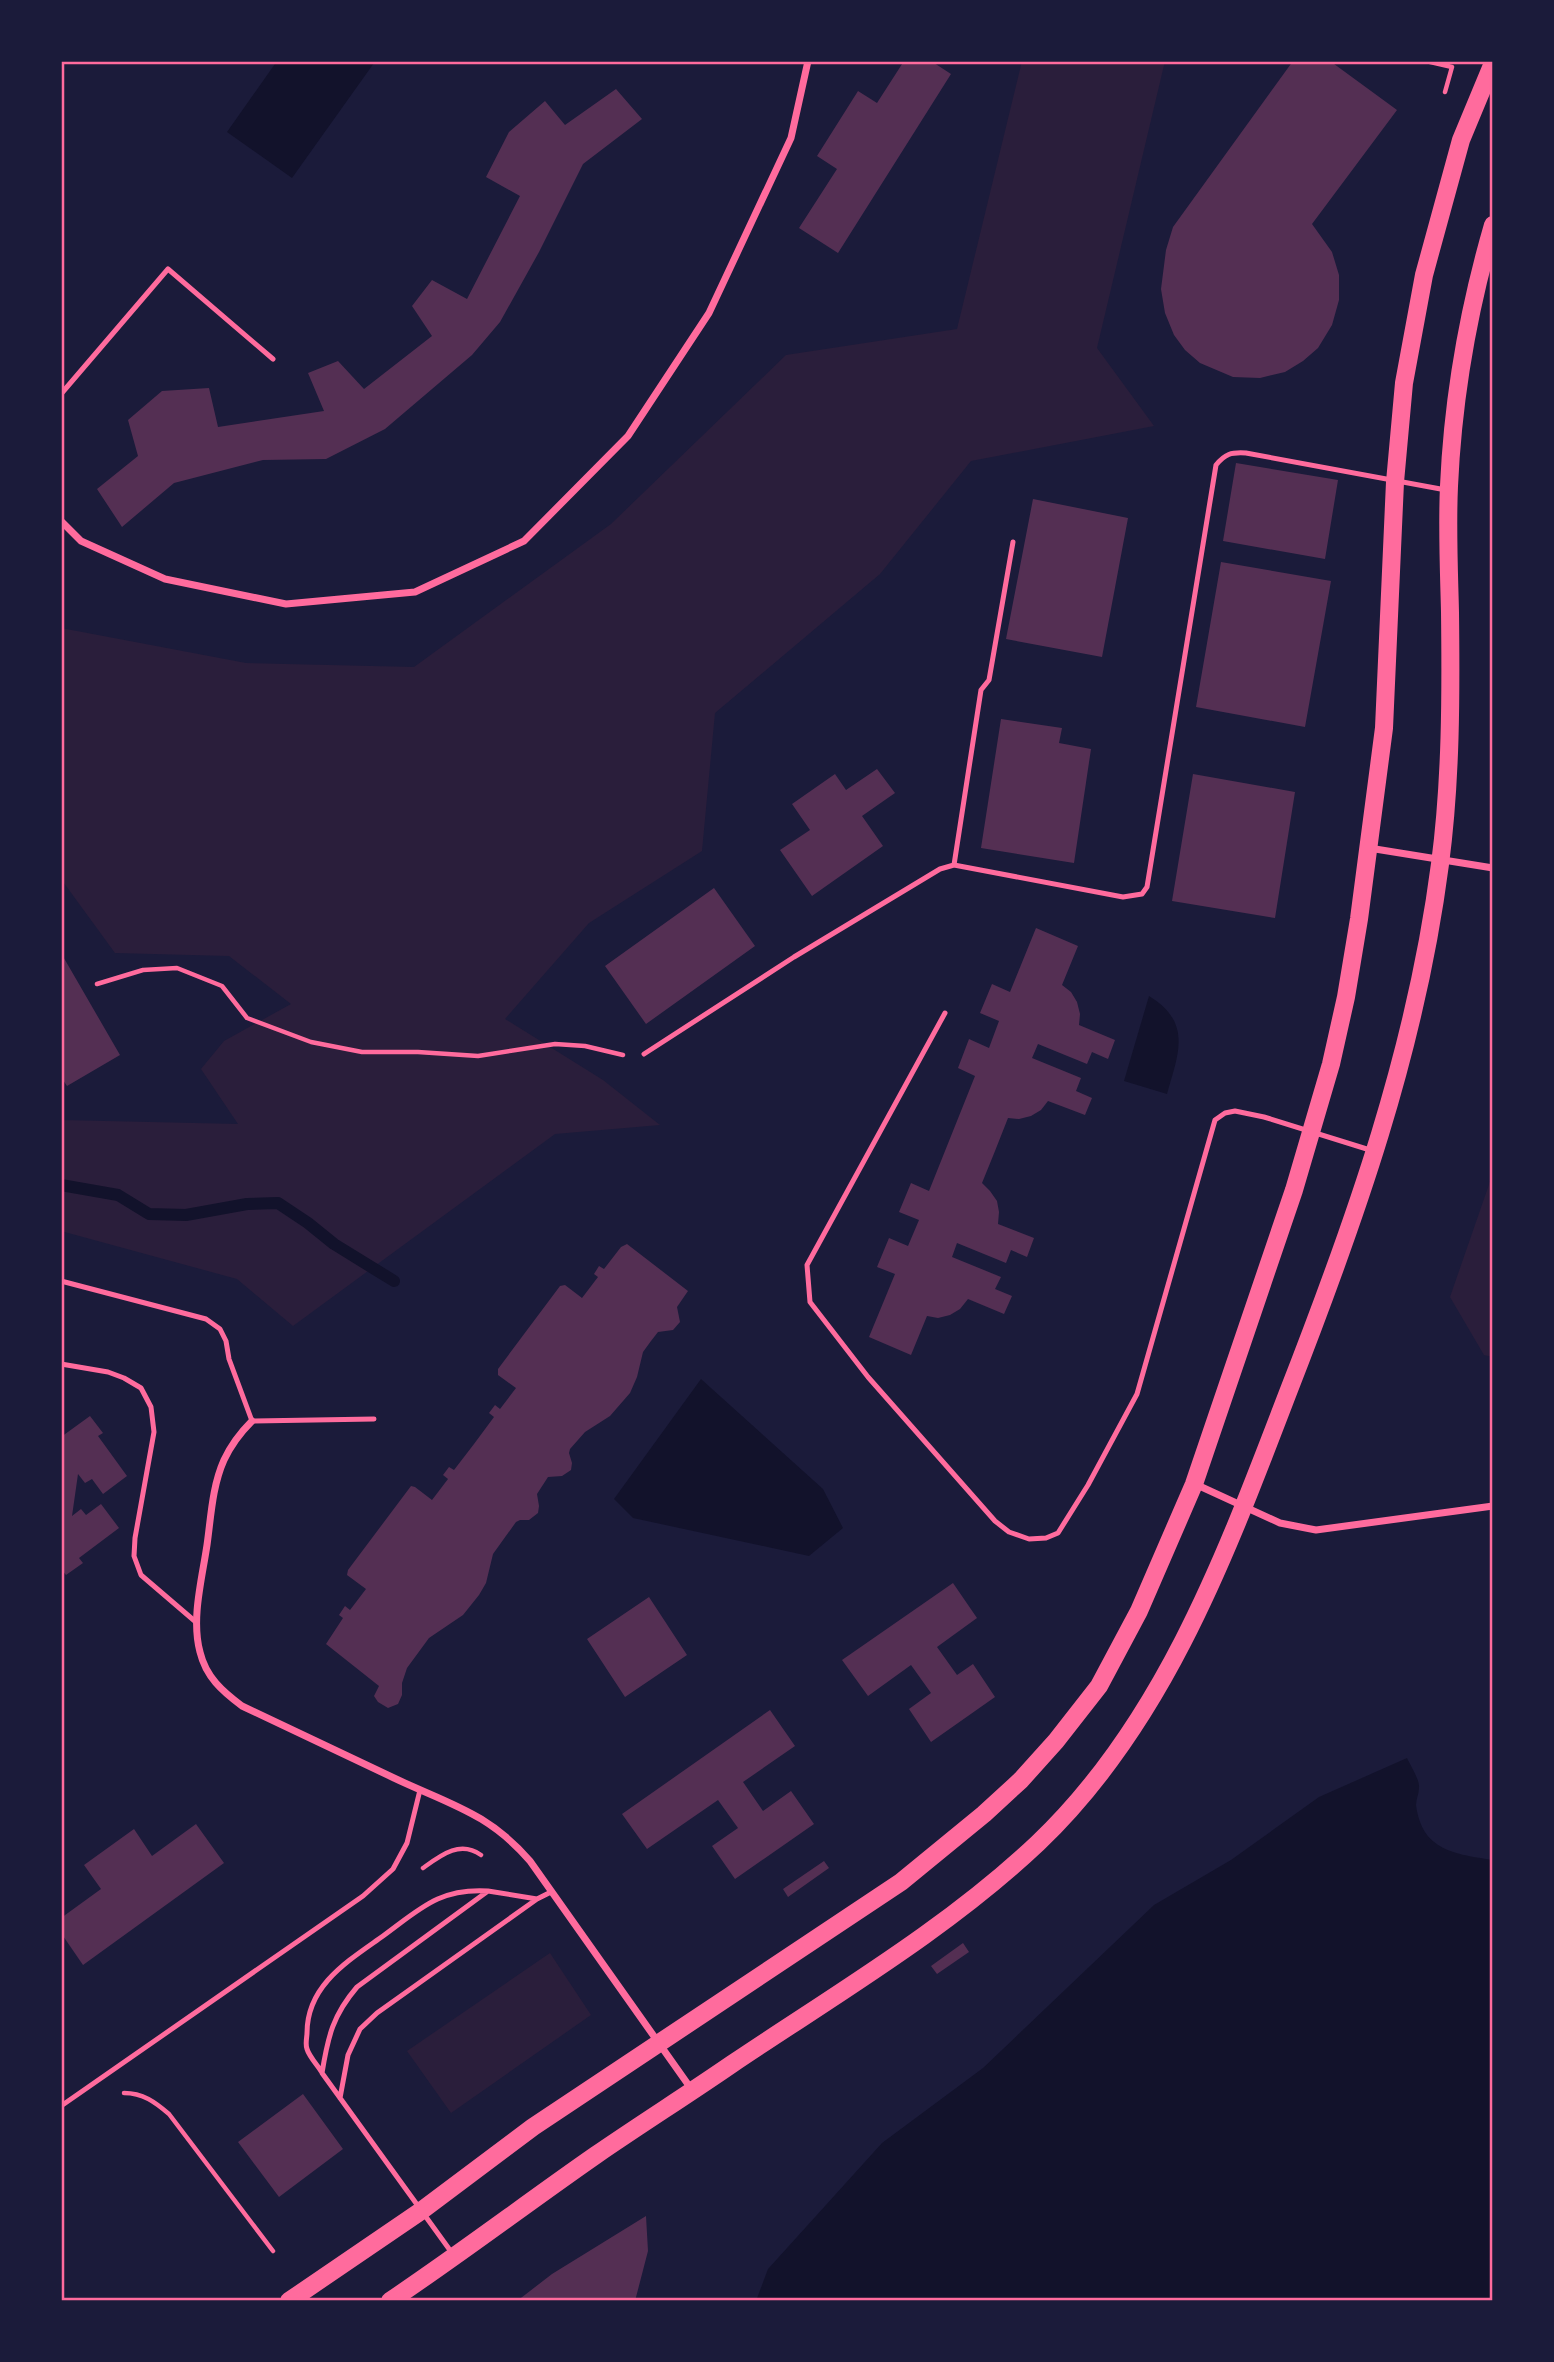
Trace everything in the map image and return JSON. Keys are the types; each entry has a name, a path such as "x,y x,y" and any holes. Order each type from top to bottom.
{"main road":[{"path":"289,2301 421,2211 533,2127 901,1882 1021,1780 1099,1686 1139,1611 1194,1484 1294,1190 1331,1064 1346,997 1384,728 1395,482 1404,383 1424,275 1461,140 1493,62"},
{"path":"390,2301 598,2153 929,1932 989,1885 1079,1801 1132,1731 1188,1632 1245,1506 1334,1276 1376,1152 1417,996 1441,859 1448,764 1451,662 1448,491 1456,394 1475,288 1493,225"}],"street":[{"path":"61,521 81,541 165,579 286,604 415,592 524,541 628,436 709,313 791,138 808,61"},
{"path":"1368,848 1493,868"},
{"path":"252,1421 236,1438 223,1461 215,1484 197,1623 199,1651 209,1677 242,1706 452,1803 507,1835 530,1861 692,2091"},
{"path":"1194,1484 1280,1523 1316,1530 1493,1506"}],"lane":[{"path":"61,394 168,269 273,359"},
{"path":"645,1054 794,957 940,869 954,865 1122,897 1142,894 1147,887 1216,465 1224,455 1233,452 1245,453 1448,491"},
{"path":"954,865 981,690 989,680 1013,542"},
{"path":"945,1013 807,1265 810,1302 868,1377 995,1521 1009,1532 1028,1539 1046,1538 1058,1533 1088,1485 1136,1394 1215,1121 1225,1113 1235,1111 1264,1117 1376,1152"},
{"path":"61,1281 206,1320 220,1329 252,1421 374,1419"},
{"path":"61,1364 108,1372 124,1378 141,1388 151,1407 153,1432 134,1556 141,1575 197,1623"},
{"path":"61,2106 363,1896 393,1869 407,1843 420,1790"},
{"path":"455,2257 306,2048 307,2021 315,1996 332,1973 445,1895 467,1890 537,1899"},
{"path":"322,2073 328,2035 344,2002 357,1987 488,1891"},
{"path":"340,2098 348,2055 360,2029 377,2013 537,1899 551,1892"}],"path":[{"path":"1426,61 1452,67 1443,100"},
{"path":"97,984 143,970 177,968 222,986 247,1018 311,1042 362,1052 478,1056 555,1044 584,1046 634,1057 645,1054"},
{"path":"117,2093 135,2093 151,2099 170,2114 273,2251"}],"shaded area":[{"path":"277,61 374,63 292,178 227,132"},
{"path":"1022,61 1165,61 1097,348 1154,426 971,461 880,574 715,713 702,851 589,923 505,1019 603,1080 660,1125 555,1134 293,1326 237,1279 61,1231 61,1120 238,1124 201,1069 224,1041 291,1004 229,956 115,953 61,879 61,628 246,663 414,667 611,524 786,355 957,329"},
{"path":"1149,996 1163,1006 1177,1028 1178,1053 1167,1094 1124,1081"},
{"path":"1493,1173 1493,1357 1484,1355 1450,1297"},
{"path":"701,1379 823,1489 843,1528 809,1556 633,1518 614,1499"},
{"path":"1407,1758 1418,1781 1416,1805 1425,1832 1433,1841 1454,1852 1493,1860 1493,2301 756,2301 768,2269 882,2143 983,2068 1154,1905 1231,1860 1319,1797"},
{"path":"550,1953 591,2015 451,2113 407,2051"}],"building":[{"path":"904,61 931,61 951,74 838,253 799,228 837,169 817,156 858,91 877,103"},
{"path":"1293,61 1330,61 1397,110 1312,224 1332,252 1339,275 1339,300 1332,325 1318,348 1285,372 1260,378 1233,377 1200,363 1185,350 1174,335 1165,313 1161,289 1166,250 1173,227"},
{"path":"616,89 642,119 583,164 500,322 472,355 385,429 326,459 263,460 174,483 122,527 97,489 138,456 128,420 162,391 209,388 218,427 324,411 308,373 338,361 364,389 432,336 412,306 432,280 467,299 520,196 486,177 509,132 545,101 565,125"},
{"path":"1236,463 1338,480 1325,559 1223,541"},
{"path":"1033,499 1128,518 1102,657 1006,639"},
{"path":"1221,562 1331,581 1305,727 1196,707"},
{"path":"1001,719 1062,728 1059,743 1091,749 1074,863 981,848"},
{"path":"877,769 895,793 862,816 883,846 812,896 780,850 810,830 792,804 835,774 846,790"},
{"path":"1193,774 1295,792 1275,918 1172,901"},
{"path":"714,888 755,946 646,1024 605,966"},
{"path":"1036,928 1078,946 1062,985 1071,992 1077,1002 1079,1025 1115,1040 1108,1059 1092,1052 1087,1064 1038,1044 1032,1058 1081,1078 1076,1091 1092,1098 1085,1115 1048,1101 1041,1110 1031,1116 1008,1118 982,1183 997,1201 998,1224 1034,1238 1027,1257 1011,1250 1006,1263 957,1243 952,1257 1001,1277 995,1289 1012,1296 1004,1314 968,1299 960,1309 950,1315 938,1318 927,1316 911,1355 869,1337 895,1274 877,1267 889,1238 908,1246 919,1220 899,1212 911,1183 929,1191 975,1076 958,1068 969,1039 989,1048 999,1021 980,1013 992,984 1010,992"},
{"path":"61,953 120,1055 67,1086 61,1077"},
{"path":"627,1244 688,1291 677,1307 680,1322 673,1330 658,1332 643,1352 630,1393 610,1416 585,1432 570,1449 571,1470 562,1476 548,1477 537,1494 538,1513 529,1520 516,1522 493,1554 486,1583 479,1595 463,1615 429,1638 407,1668 398,1704 388,1708 374,1696 379,1686 326,1644 343,1618 339,1615 345,1606 350,1610 366,1589 347,1575 348,1570 411,1486 432,1500 448,1479 443,1475 449,1467 454,1470 494,1417 489,1413 495,1405 500,1409 516,1388 498,1375 498,1369 560,1286 565,1285 582,1298 598,1277 594,1274 599,1266 604,1269 621,1247"},
{"path":"90,1416 103,1433 98,1436 127,1476 103,1494 92,1479 85,1483 78,1474 72,1516 81,1509 86,1515 101,1504 119,1528 79,1558 83,1563 66,1575 61,1569 61,1437"},
{"path":"953,1583 977,1618 937,1647 957,1675 973,1664 995,1697 931,1742 909,1709 931,1693 911,1665 868,1696 842,1660"},
{"path":"649,1597 687,1655 625,1697 587,1639"},
{"path":"770,1710 795,1746 743,1782 763,1811 791,1791 814,1824 735,1879 712,1846 738,1828 718,1800 647,1849 622,1814"},
{"path":"196,1824 224,1863 83,1965 61,1933 61,1918 101,1889 84,1865 134,1829 152,1856"},
{"path":"824,1861 829,1868 788,1897 783,1889"},
{"path":"963,1943 969,1952 937,1974 931,1966"},
{"path":"303,2094 343,2149 279,2197 238,2142"},
{"path":"646,2216 648,2251 635,2301 517,2301 552,2274"}],"waterway":[{"path":"61,1185 118,1195 149,1214 186,1215 247,1204 278,1203 334,1244 394,1281"}]}
